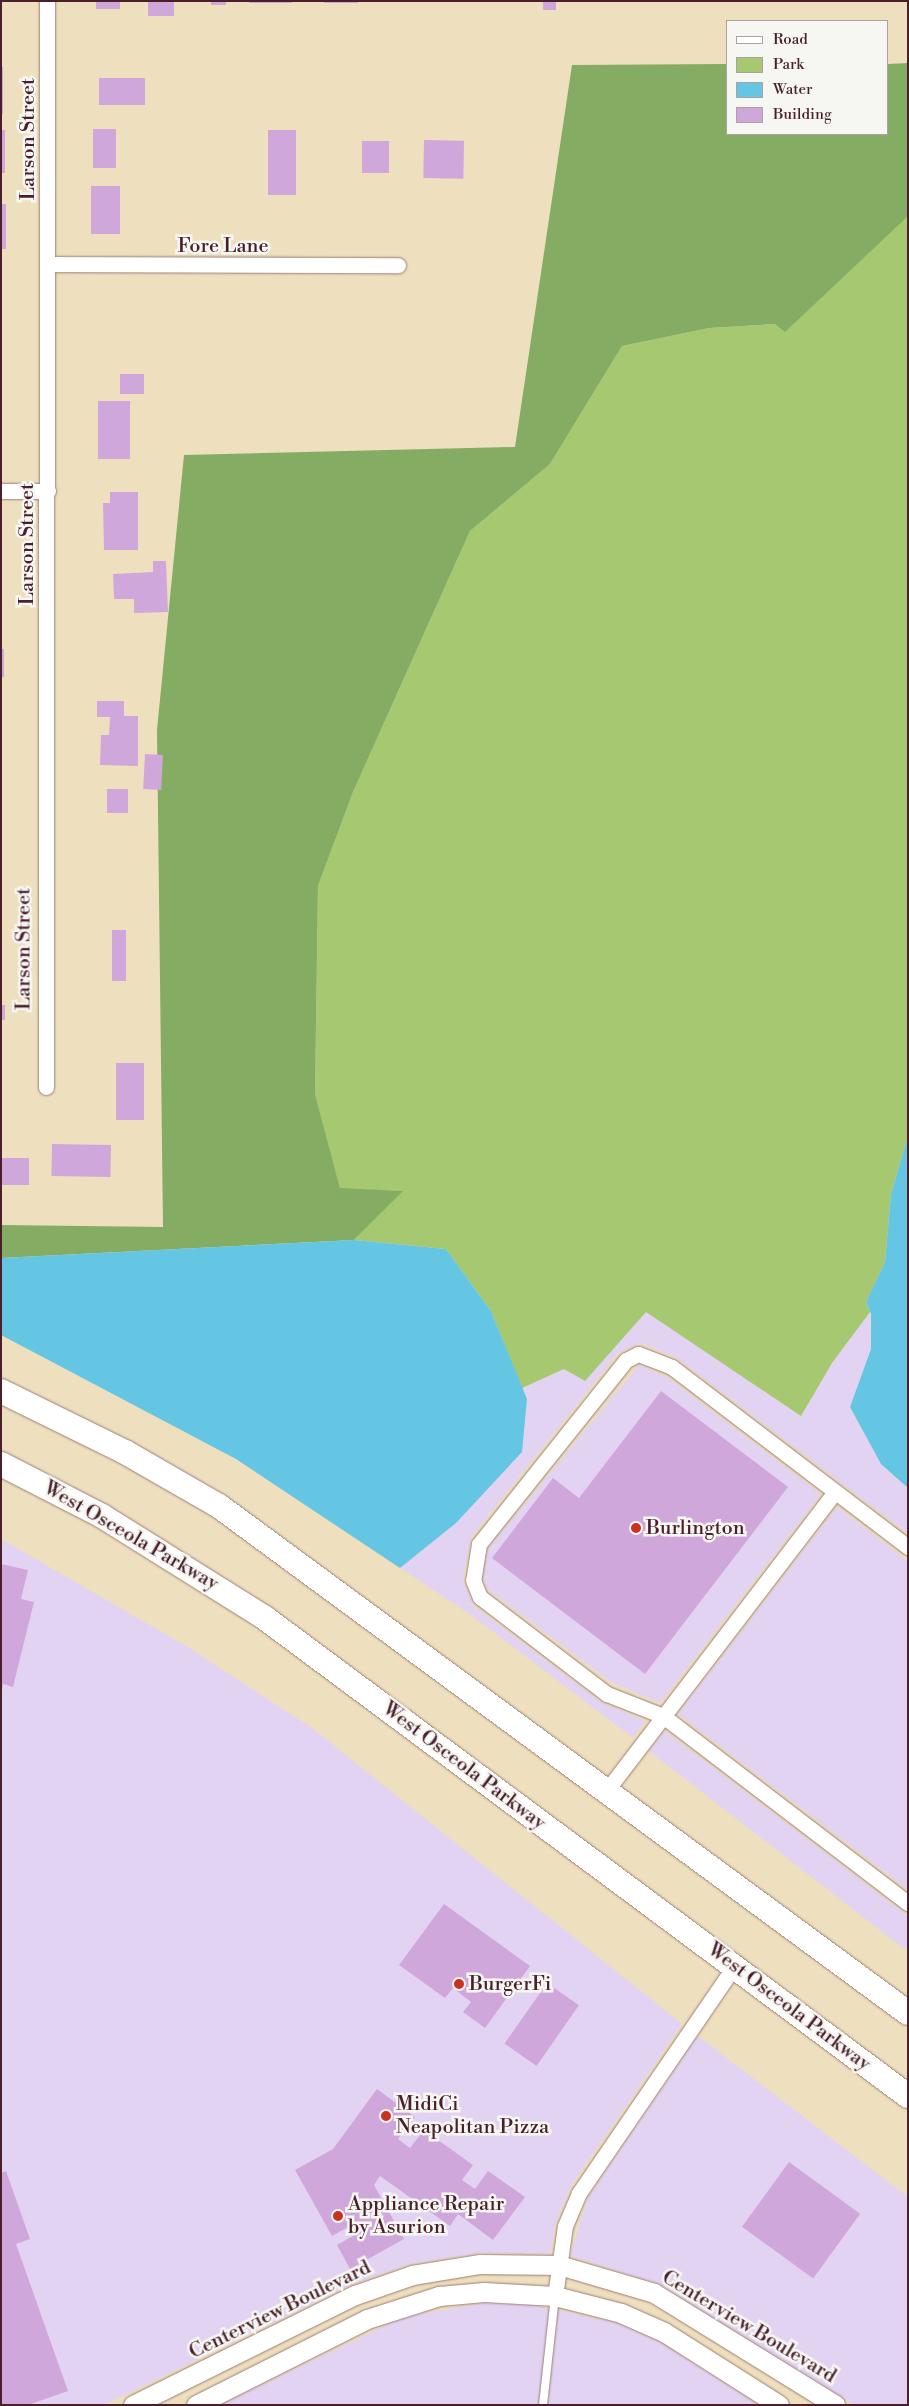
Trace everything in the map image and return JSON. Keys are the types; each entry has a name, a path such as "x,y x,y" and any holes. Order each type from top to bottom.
{"main road":[{"path":"1,1391 125,1452 219,1506 908,2013"},
{"name":"West Osceola Parkway","path":"1,1464 136,1536 264,1618 908,2096"}],"street":[{"name":"Larson Street","path":"46,1087 47,1"},
{"name":"Fore Lane","path":"48,264 398,265"},
{"path":"1,491 48,492"},
{"path":"908,1548 672,1367 638,1354 626,1360 479,1544 473,1580 480,1597 607,1694 663,1716 908,1903"},
{"path":"607,1790 836,1492"},
{"path":"555,2296 565,2226 579,2193 734,1967"},
{"name":"Centerview Boulevard","path":"133,2405 381,2285 447,2267 559,2265 654,2294 835,2405"},
{"path":"196,2405 400,2306 484,2292 555,2296 621,2313 664,2332 779,2405"}],"lane":[{"path":"543,2405 555,2296"}],"shaded area":[{"path":"646,1311 801,1416 832,1363 870,1312 871,1349 850,1407 881,1464 908,1488 908,1534 677,1358 640,1343 618,1353 471,1537 463,1580 474,1606 602,1703 646,1721 633,1738 471,1615 400,1568 456,1523 527,1399 522,1388 564,1369 585,1381"},
{"name":"Burlington","path":"639,1365 667,1377 821,1494 660,1703 612,1683 487,1589 483,1578 487,1550"},
{"path":"837,1507 908,1561 908,1890 678,1714"},
{"path":"1,1539 186,1646 312,1728 682,2024 571,2186 556,2222 550,2254 480,2253 410,2264 351,2285 104,2405 1,2405"},
{"path":"665,1731 908,1916 908,1952 649,1751"},
{"path":"698,2036 908,2197 908,2405 854,2405 659,2284 570,2256 587,2199"},
{"path":"484,2303 529,2304 618,2323 660,2342 759,2405 220,2405 403,2317"}],"green space":[{"path":"908,63 908,216 785,332 775,324 709,328 622,346 550,464 470,531 353,792 318,886 315,1094 340,1188 403,1191 354,1240 1,1258 1,1225 163,1227 157,730 184,455 515,447 572,65 726,64 726,135 889,135 889,64"},
{"path":"908,216 908,1136 891,1194 885,1262 866,1302 870,1312 832,1363 801,1416 646,1312 585,1381 564,1369 522,1388 491,1311 446,1249 354,1240 402,1191 340,1189 315,1094 318,886 353,792 470,531 550,464 622,346 709,328 775,324"}],"water":[{"path":"908,1136 908,1488 881,1464 850,1407 871,1349 871,1314 866,1302 885,1262 891,1194"},
{"path":"354,1240 446,1249 491,1311 527,1399 522,1452 456,1523 400,1568 236,1459 1,1335 1,1258"}],"building":[{"path":"96,1 120,1 120,9 96,9"},
{"path":"148,1 174,1 174,16 148,16"},
{"path":"211,1 226,1 226,5 211,5"},
{"path":"249,1 292,1 292,3 249,3"},
{"path":"324,1 358,1 358,3 324,3"},
{"path":"543,1 556,1 556,10 543,10"},
{"path":"1,67 3,67 3,114 1,114"},
{"path":"99,78 145,78 145,105 99,105"},
{"path":"93,129 116,129 116,168 93,168"},
{"path":"1,130 5,130 5,173 1,173"},
{"path":"268,130 296,130 296,195 268,195"},
{"path":"424,140 464,141 463,179 423,178"},
{"path":"362,141 389,141 389,173 362,173"},
{"path":"91,186 120,186 120,234 91,234"},
{"path":"1,204 6,204 6,249 1,249"},
{"path":"120,374 144,374 144,394 120,394"},
{"path":"98,401 130,401 130,459 98,459"},
{"path":"110,492 138,492 138,550 104,550 103,503 110,503"},
{"path":"153,561 166,561 168,612 134,613 134,599 114,599 113,574 153,572"},
{"path":"1,649 4,649 4,677 1,677"},
{"path":"97,701 124,701 124,716 138,716 138,766 100,765 101,735 109,735 110,717 97,717"},
{"path":"145,754 163,755 161,790 143,789"},
{"path":"107,789 128,789 128,813 107,813"},
{"path":"112,930 126,930 126,981 112,981"},
{"path":"1,1005 5,1005 5,1020 1,1020"},
{"path":"116,1063 144,1063 144,1120 116,1120"},
{"path":"52,1144 111,1145 110,1177 51,1176"},
{"path":"1,1158 29,1158 29,1185 1,1185"},
{"name":"Burlington","path":"661,1391 788,1487 645,1674 492,1558 553,1478 579,1498"},
{"path":"1,1564 28,1570 21,1599 34,1602 13,1687 3,1684 2,1689"},
{"path":"444,1904 530,1966 485,2028 463,2012 471,2002 453,1988 445,1998 399,1965"},
{"path":"547,1983 579,2005 537,2066 505,2044"},
{"path":"377,2089 415,2117 398,2139 410,2148 424,2130 473,2165 462,2180 475,2189 488,2171 525,2197 493,2240 458,2214 450,2226 380,2176 374,2185 404,2239 350,2269 337,2245 353,2236 348,2227 332,2236 295,2170 333,2149"},
{"path":"789,2162 860,2214 813,2278 742,2227"},
{"path":"6,2171 30,2239 16,2244 68,2391 28,2405 1,2405 1,2173"}],"place":[{"name":"Burlington","path":"636,1528"},
{"name":"BurgerFi","path":"459,1984"},
{"name":"MidiCi Neapolitan Pizza","path":"386,2116"},
{"name":"Appliance Repair by Asurion","path":"338,2216"}]}
